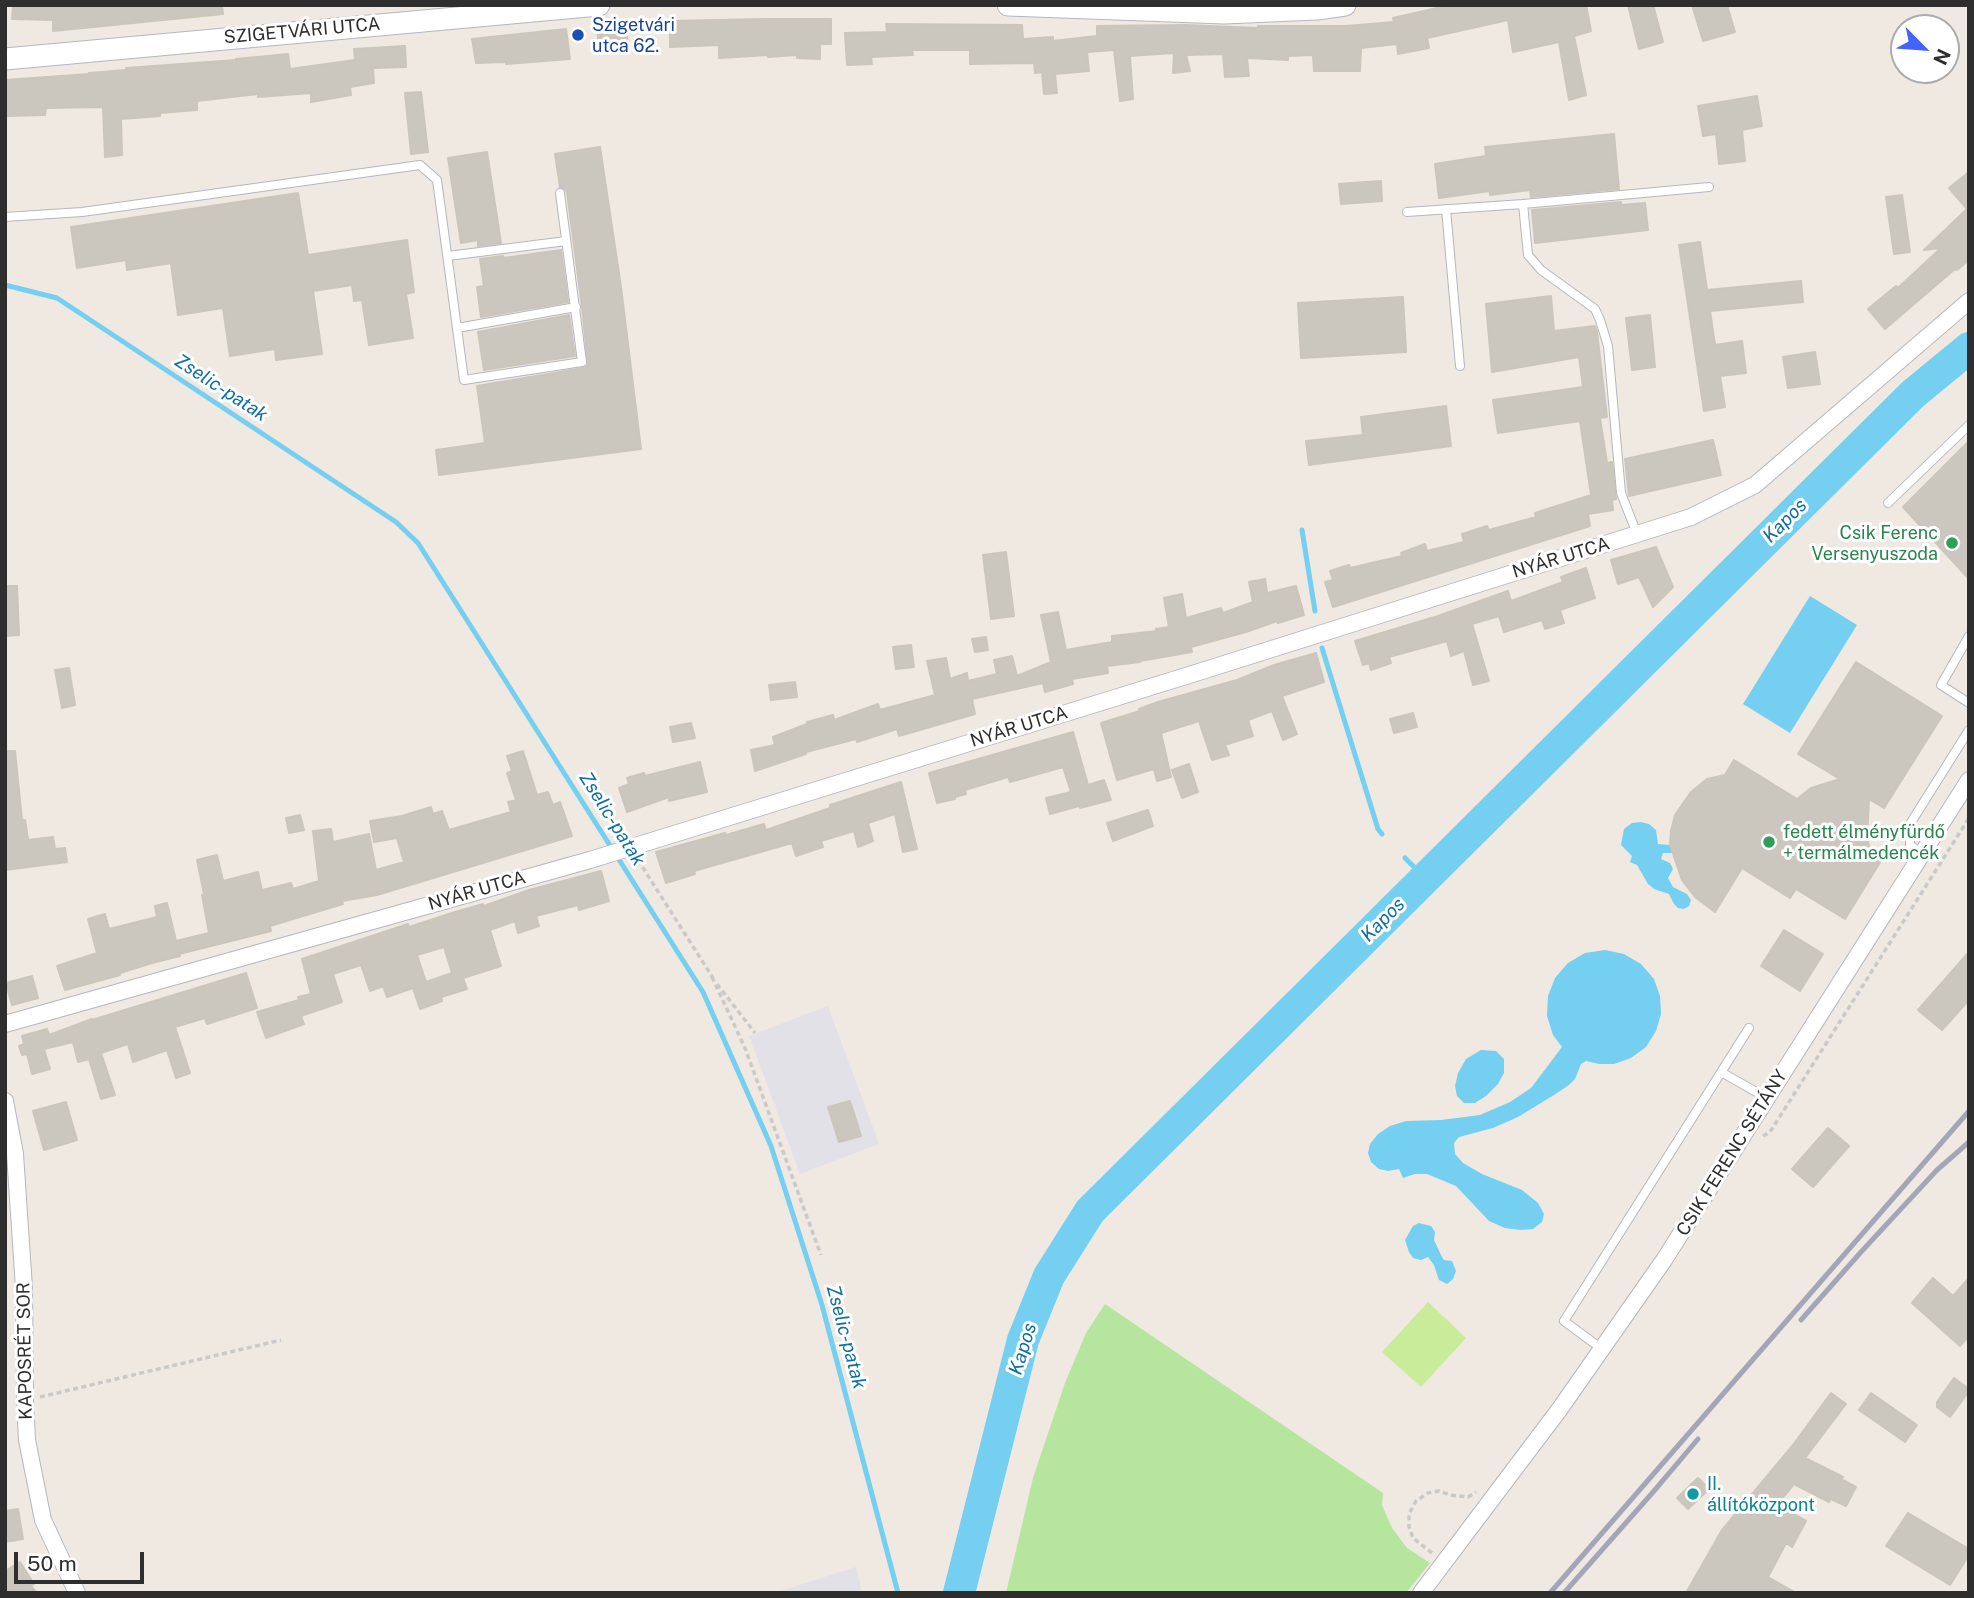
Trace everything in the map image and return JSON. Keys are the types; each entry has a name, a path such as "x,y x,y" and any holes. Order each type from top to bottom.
{"street":[{"name":"SZIGETVÁRI UTCA","path":"5,59 599,5"},
{"path":"1008,5 1224,13 1317,9 1345,5"},
{"name":"NYÁR UTCA","path":"5,1024 590,860 1690,516 1755,485 1969,301"},
{"name":"CSIK FERENC SÉTÁNY","path":"1421,1593 1559,1410 1664,1260 1969,780"},
{"name":"KAPOSRÉT SOR","path":"5,1101 15,1154 18,1194 24,1288 27,1440 44,1520 77,1593"}],"lane":[{"path":"5,217 82,212 419,165 437,180 464,380 582,362 560,193"},
{"path":"1407,212 1710,187"},
{"path":"1523,204 1528,255 1541,270 1595,309 1600,320 1608,346 1621,493 1637,534"},
{"path":"1446,209 1460,366"},
{"path":"448,256 566,241"},
{"path":"457,328 576,307"},
{"path":"1888,503 1969,425"},
{"path":"1969,636 1941,685 1969,703"},
{"path":"1921,853 1910,845 1910,824 1969,730"},
{"path":"1602,1349 1564,1321 1749,1028"},
{"path":"1721,1072 1767,1098"}],"path":[{"path":"1754,1140 1770,1132 1969,818"},
{"path":"623,848 712,977 755,1033"},
{"path":"712,977 745,1048 821,1255"},
{"path":"25,1401 281,1340"},
{"path":"1446,1561 1413,1538 1409,1527 1409,1514 1416,1501 1427,1493 1439,1491 1468,1497 1484,1488"}],"shaded area":[{"path":"828,1006 879,1144 800,1174 749,1036"},
{"path":"856,1567 862,1593 774,1593"}],"green space":[{"path":"1428,1302 1466,1338 1421,1387 1382,1352"},
{"path":"1105,1304 1383,1493 1382,1505 1392,1528 1407,1548 1430,1563 1406,1593 1006,1593 1033,1478 1065,1383 1086,1333"}],"water":[{"path":"1810,596 1857,625 1790,733 1743,704"},
{"path":"1641,822 1656,830 1658,844 1670,845 1672,853 1663,853 1661,859 1670,863 1673,869 1668,878 1673,887 1687,894 1691,900 1689,906 1684,909 1674,904 1669,894 1648,884 1637,865 1630,862 1632,856 1621,845 1624,829 1632,823"},
{"path":"1605,950 1624,954 1641,964 1654,979 1660,996 1661,1014 1656,1031 1646,1047 1631,1058 1614,1064 1586,1061 1581,1064 1575,1079 1554,1095 1518,1117 1493,1128 1459,1137 1454,1143 1455,1154 1463,1163 1522,1190 1538,1203 1544,1214 1542,1222 1533,1229 1505,1228 1489,1221 1456,1186 1427,1174 1403,1178 1399,1169 1379,1169 1371,1162 1368,1153 1370,1144 1390,1126 1406,1121 1480,1115 1510,1102 1531,1088 1562,1047 1553,1035 1547,1016 1548,996 1555,978 1568,963 1585,953"},
{"path":"1481,1050 1496,1051 1504,1059 1504,1073 1486,1096 1475,1103 1464,1103 1457,1096 1455,1086 1458,1073 1466,1059"},
{"path":"1419,1223 1431,1226 1435,1232 1434,1240 1444,1260 1452,1261 1456,1271 1447,1284 1439,1280 1428,1257 1421,1260 1413,1258 1409,1252 1405,1240 1413,1226"}],"building":[{"path":"13,5 222,5 223,14 53,31 53,20 12,19"},
{"path":"1450,5 1586,5 1591,31 1574,36 1586,95 1569,100 1559,42 1513,52 1508,20 1427,38 1429,48 1398,54 1397,44 1361,48 1360,71 1314,71 1313,55 1288,56 1288,60 1247,58 1249,76 1225,77 1223,54 1186,55 1190,71 1173,73 1174,53 1130,56 1133,99 1120,101 1114,50 1087,52 1089,71 1055,74 1057,93 1044,94 1042,72 1035,73 1034,63 970,64 970,50 912,50 913,55 871,57 872,64 847,65 845,33 887,32 886,24 1022,25 1023,39 1053,37 1053,41 1097,36 1097,26 1186,25 1258,28 1394,22 1393,18"},
{"path":"1628,5 1653,5 1663,42 1639,49"},
{"path":"1692,5 1727,5 1735,32 1703,41"},
{"path":"831,19 831,44 820,44 820,59 797,58 797,55 719,58 719,45 670,47 670,21"},
{"path":"626,22 628,48 599,49 597,25"},
{"path":"566,29 570,59 506,64 476,63 472,39"},
{"path":"405,46 406,67 373,68 374,83 350,87 351,95 311,102 311,93 258,97 258,94 197,101 197,110 121,119 122,155 105,157 103,107 46,108 45,115 5,116 5,80 288,54 290,69 355,60 354,49"},
{"path":"421,92 428,152 411,154 405,93"},
{"path":"1757,96 1762,126 1742,130 1745,161 1719,164 1716,134 1703,136 1698,106"},
{"path":"1614,134 1619,189 1531,197 1530,190 1490,195 1490,191 1439,198 1435,164 1486,156 1485,147"},
{"path":"600,147 641,449 439,475 436,450 485,443 477,386 588,365 567,192 560,187 555,154"},
{"path":"487,152 501,243 478,246 478,240 461,243 448,158"},
{"path":"1969,172 1969,260 1885,329 1868,309 1896,286 1898,288 1941,248 1924,250 1967,209 1949,188"},
{"path":"1381,181 1382,201 1341,204 1339,184"},
{"path":"298,193 308,255 407,240 414,292 406,294 413,338 369,345 362,300 354,301 352,285 313,291 322,354 276,360 275,349 230,356 223,308 178,315 171,263 127,270 126,260 77,268 71,227"},
{"path":"1902,195 1910,252 1894,254 1886,197"},
{"path":"1621,202 1621,205 1645,203 1648,230 1535,243 1532,210"},
{"path":"1700,242 1707,290 1801,281 1803,302 1710,311 1715,345 1742,341 1746,373 1720,376 1725,407 1704,411 1679,245"},
{"path":"561,250 568,302 481,317 477,287 484,286 480,259"},
{"path":"1551,296 1554,331 1595,326 1597,332 1607,417 1600,418 1607,463 1612,462 1616,499 1612,500 1613,510 1588,514 1590,526 1333,607 1325,582 1333,580 1330,571 1402,556 1401,553 1425,544 1427,551 1464,542 1462,534 1487,526 1489,530 1536,517 1535,513 1591,495 1580,421 1498,433 1493,400 1583,387 1579,357 1492,372 1486,304"},
{"path":"1403,297 1406,352 1301,358 1298,303"},
{"path":"569,315 575,356 484,370 478,332"},
{"path":"1650,315 1655,367 1632,370 1626,318"},
{"path":"1815,352 1820,384 1788,388 1783,357"},
{"path":"1446,406 1451,446 1309,465 1306,441 1363,435 1361,417"},
{"path":"1713,440 1721,475 1629,496 1625,459"},
{"name":"Csik Ferenc Versenyuszoda","path":"1969,441 1969,579 1903,507"},
{"path":"1656,547 1673,587 1653,607 1639,577 1618,584 1611,560"},
{"path":"1006,552 1014,616 991,619 983,555"},
{"path":"1586,568 1595,598 1560,610 1564,623 1545,629 1542,620 1504,632 1499,616 1472,624 1489,681 1473,685 1464,651 1451,656 1447,641 1389,657 1391,663 1371,670 1369,663 1363,665 1355,641 1508,591 1511,601 1563,582 1561,577"},
{"path":"1265,579 1267,593 1296,586 1304,615 1191,647 1192,652 1107,666 1108,673 1072,679 1073,684 1045,692 1043,683 972,699 975,714 899,736 897,729 857,742 856,739 806,752 755,771 751,750 775,745 773,737 807,722 833,715 834,720 878,704 880,710 935,695 927,661 946,658 950,679 967,673 968,681 997,674 994,660 1012,656 1017,676 1051,662 1041,615 1058,612 1066,650 1112,642 1112,636 1169,627 1164,598 1182,594 1186,618 1221,608 1223,613 1253,602 1249,582"},
{"path":"5,586 17,586 19,635 5,636"},
{"path":"986,637 988,650 975,652 972,639"},
{"path":"911,645 914,667 896,669 893,647"},
{"path":"1316,653 1324,682 1282,696 1297,734 1283,740 1272,711 1248,720 1253,736 1225,745 1229,755 1212,760 1199,721 1161,733 1171,777 1157,781 1154,769 1117,780 1101,723 1140,711 1139,709 1158,702 1237,680 1274,665"},
{"name":"fedett élményfürdő + termálmedencék","path":"1856,662 1942,716 1884,808 1869,799 1867,838 1870,850 1882,859 1845,919 1796,889 1790,898 1742,868 1715,912 1695,897 1682,880 1670,845 1675,815 1691,792 1707,779 1725,775 1734,760 1797,799 1811,788 1840,779 1798,754"},
{"path":"69,668 75,705 62,708 55,670"},
{"path":"795,682 797,697 771,700 769,685"},
{"path":"1413,713 1417,727 1394,733 1390,719"},
{"path":"691,723 695,738 673,742 670,727"},
{"path":"1073,732 1088,785 1104,780 1111,800 1050,814 1046,798 1071,792 1063,767 1010,782 1008,777 965,790 966,794 937,803 929,773"},
{"path":"5,751 15,751 22,820 25,820 28,840 53,837 55,849 65,848 67,862 5,870"},
{"path":"523,751 537,795 548,792 553,805 560,802 572,836 377,895 342,901 343,904 270,926 271,931 179,954 180,956 120,975 65,990 57,966 97,953 88,919 105,914 109,929 157,917 155,906 167,903 176,941 209,933 197,860 217,855 223,881 258,872 262,890 291,883 293,889 319,881 313,831 331,829 333,842 369,834 376,870 404,862 397,838 374,842 370,821 402,816 431,807 433,814 442,811 449,830 511,812 508,802 516,800 507,773 512,771 507,756"},
{"path":"700,762 707,792 669,801 669,797 627,812 619,788 629,784 627,778"},
{"path":"1189,764 1198,792 1182,798 1172,770"},
{"path":"901,782 917,849 903,852 895,814 868,823 873,841 858,847 854,831 821,841 823,847 796,856 792,843 694,871 695,874 666,883 656,852 764,824 766,830 830,808 830,805"},
{"path":"1148,810 1153,826 1113,841 1107,823"},
{"path":"300,815 304,830 289,833 286,818"},
{"path":"601,871 609,901 579,910 578,905 536,916 539,926 518,933 515,921 490,930 501,966 463,978 467,989 441,997 442,1001 420,1009 413,988 387,997 383,986 370,991 361,965 333,974 342,1002 301,1016 304,1024 266,1038 257,1012 311,994 302,959 408,924 409,927 483,904 484,906 529,890","holes":["444,947 452,973 426,982 417,955"]},
{"path":"1784,930 1823,954 1800,991 1761,966"},
{"path":"1969,952 1969,1000 1942,1030 1918,1010"},
{"path":"246,973 257,1008 207,1024 205,1018 175,1027 190,1073 176,1078 167,1050 133,1062 128,1044 101,1053 115,1095 101,1099 89,1059 78,1062 73,1042 44,1049 50,1069 32,1074 27,1054 22,1055 19,1046 24,1044 22,1036 47,1029 49,1035 92,1019"},
{"path":"32,976 38,998 12,1005 6,983"},
{"path":"850,1101 861,1136 839,1142 828,1107"},
{"path":"66,1102 77,1140 44,1150 33,1111"},
{"path":"1828,1128 1849,1146 1813,1187 1792,1169"},
{"path":"1933,1278 1953,1296 1969,1278 1969,1336 1960,1346 1912,1303"},
{"path":"1954,1378 1969,1391 1950,1417 1937,1407 1937,1402"},
{"path":"1831,1393 1846,1404 1805,1458 1843,1477 1841,1479 1856,1487 1846,1506 1831,1499 1829,1502 1794,1484 1777,1505 1806,1521 1792,1547 1786,1543 1768,1577 1796,1593 1686,1593 1722,1530 1793,1445"},
{"path":"1871,1393 1917,1425 1905,1442 1859,1410"},
{"name":"II. állítóközpont","path":"1698,1478 1709,1489 1688,1509 1677,1498"},
{"path":"18,1509 23,1539 5,1542 5,1511"},
{"path":"1908,1513 1969,1549 1969,1555 1950,1585 1886,1546"},
{"path":"20,1562 37,1593 5,1593 5,1571"}],"waterway":[{"name":"Zselic-patak","path":"5,285 57,298 396,522 418,543 703,992 771,1146 822,1305 898,1593"},
{"name":"Kapos","path":"959,1593 1023,1340 1049,1276 1090,1211 1913,394 1969,348"},
{"path":"1302,530 1315,611"},
{"path":"1322,648 1378,829 1382,834"},
{"path":"1405,858 1425,878"}],"railway":[{"path":"1550,1593 1969,1111"},
{"path":"1801,1320 1937,1170 1969,1142"},
{"path":"1564,1593 1698,1439"}],"place":[{"name":"Szigetvári utca 62.","path":"578,35"},
{"name":"Csik Ferenc Versenyuszoda","path":"1952,543"},
{"name":"fedett élményfürdő + termálmedencék","path":"1769,842"},
{"name":"II. állítóközpont","path":"1693,1494"}]}
